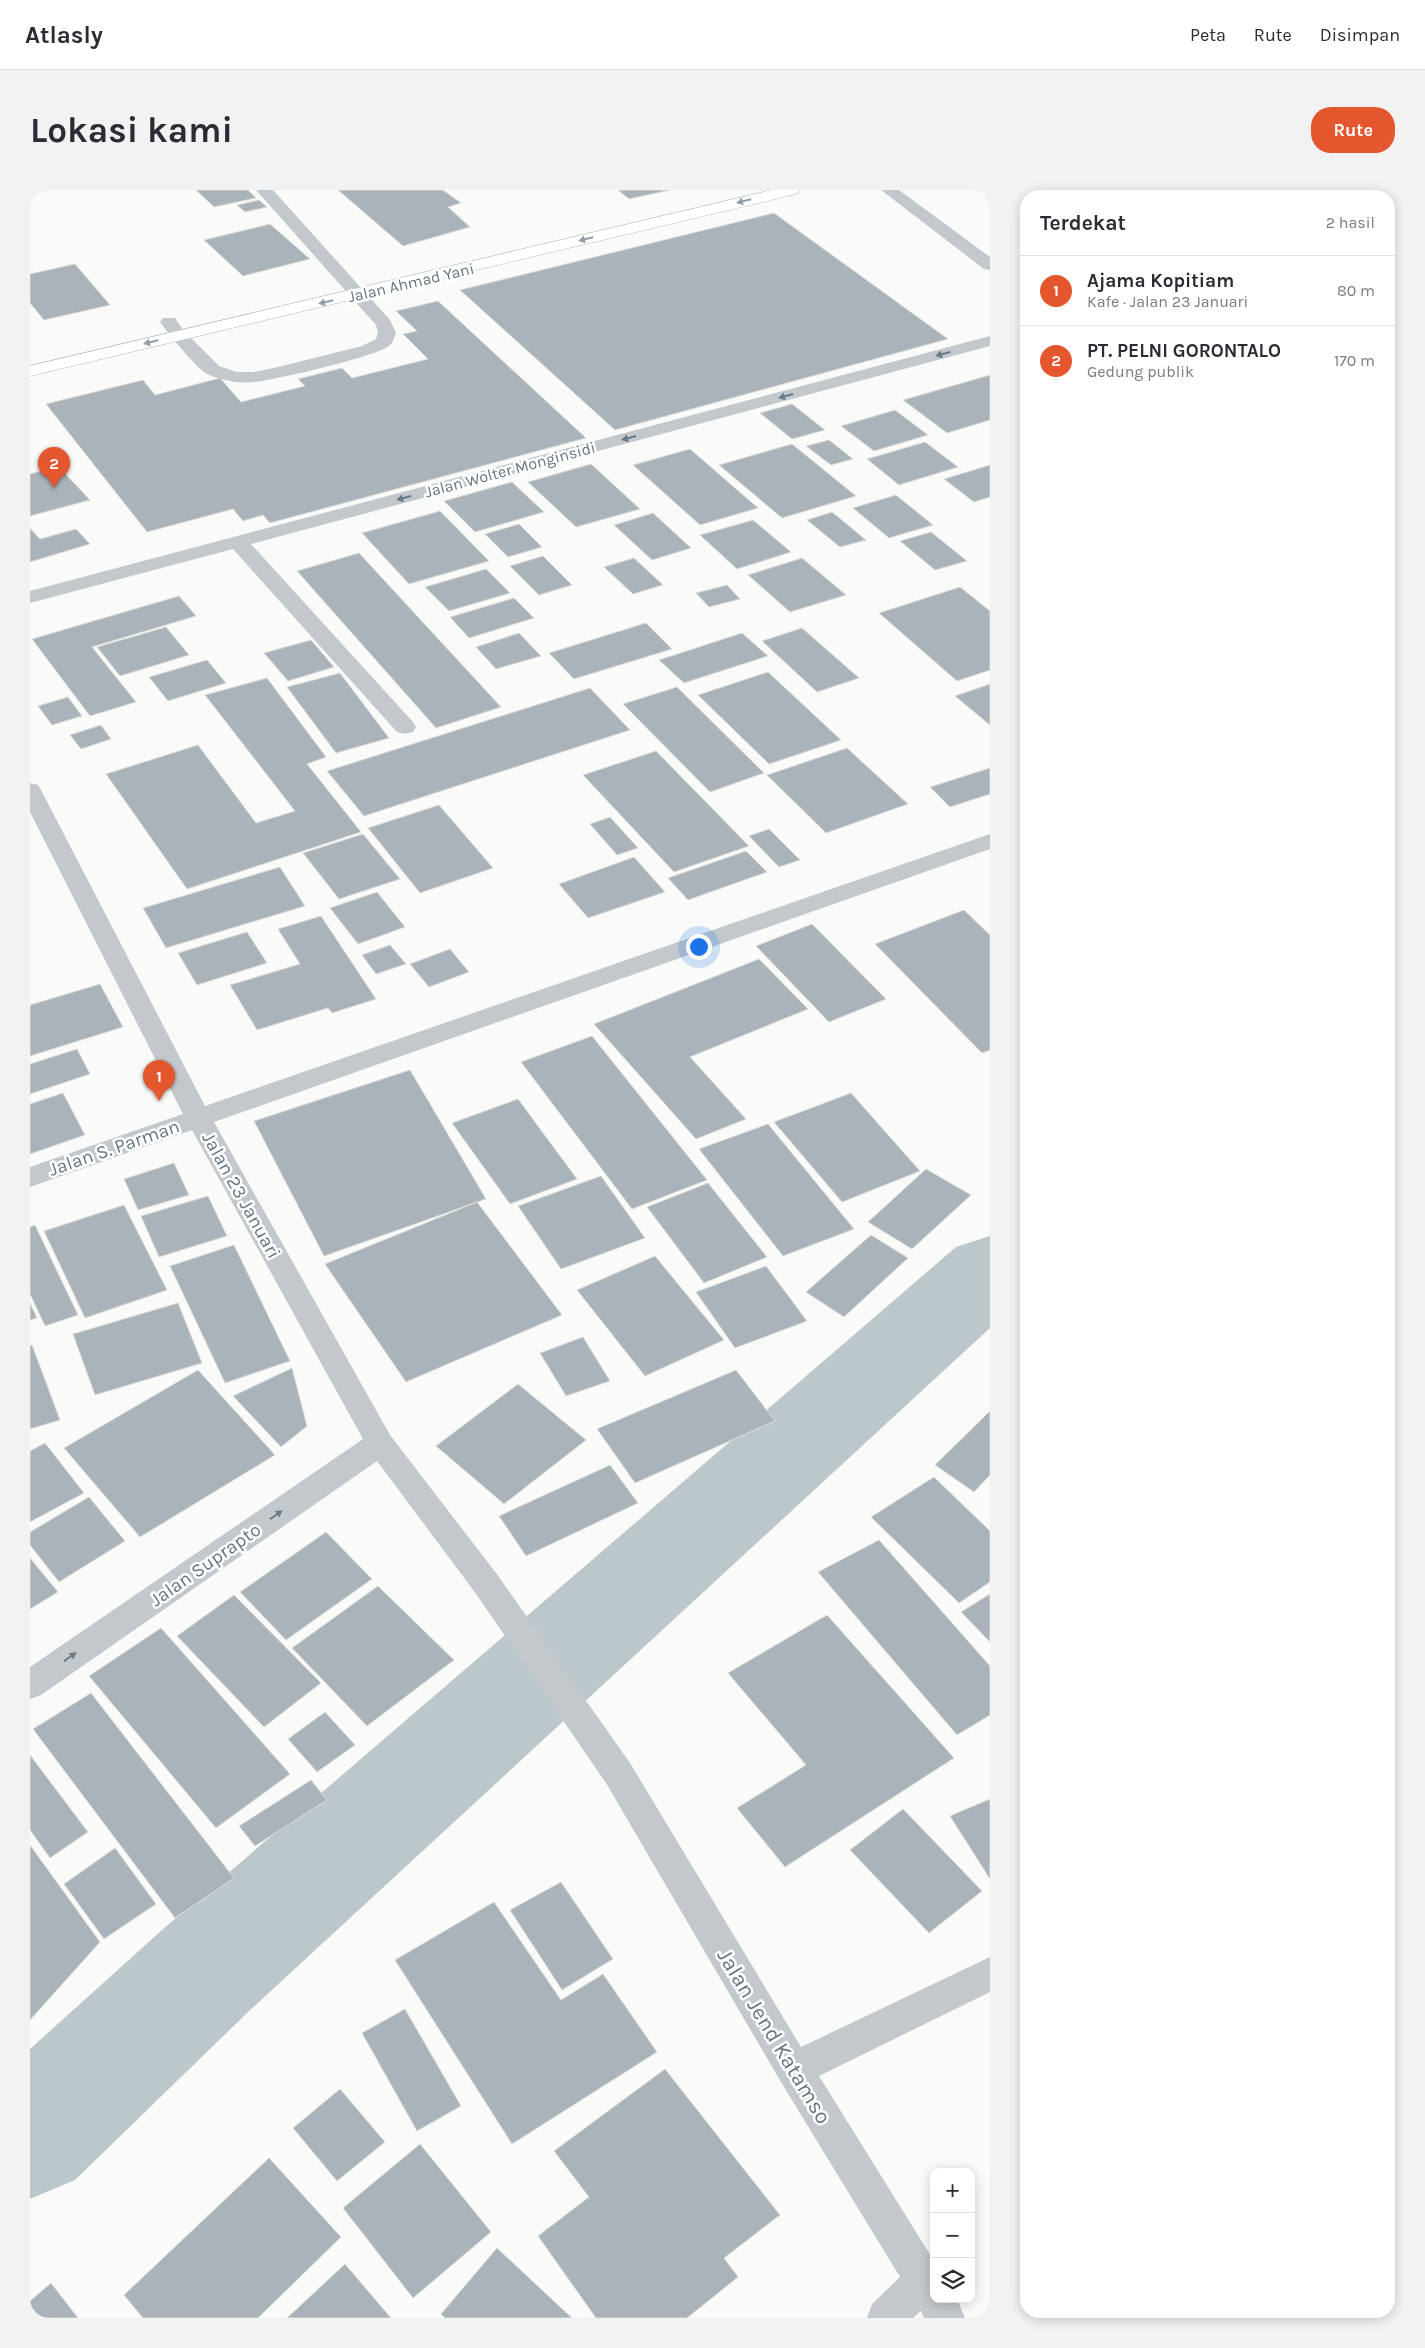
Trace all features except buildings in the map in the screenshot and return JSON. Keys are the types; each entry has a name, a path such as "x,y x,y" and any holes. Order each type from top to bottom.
{"highway":[{"name":"Jalan Ahmad Yani","path":"30,355 360,294 792,190"},
{"name":"Jalan Ahmad Yani","path":"30,371 174,328 347,280 660,206 711,192"}],"street":[{"path":"174,328 213,370 236,377 254,377 278,372 368,350 384,342 387,333 384,324 360,294 264,190"},
{"path":"890,190 990,266"},
{"name":"Jalan Wolter Monginsidi","path":"30,597 990,341"},
{"path":"238,542 404,727"},
{"name":"Jalan 23 Januari","path":"30,790 40,834 380,1443 485,1582"},
{"name":"Jalan S. Parman","path":"30,1177 990,841"},
{"name":"Jalan Suprapto","path":"30,1685 380,1443"},
{"name":"Jalan Jend Katamso","path":"485,1582 618,1773 794,2069 930,2290"},
{"path":"794,2069 990,1974"},
{"path":"886,2318 930,2293"},
{"name":"Jalan Jend Katamso","path":"937,2303 946,2318"}],"waterway":[{"path":"30,2135 205,1971 990,1272"}],"place":[{"name":"PT. PELNI GORONTALO","path":"54,488"},
{"name":"Ajama Kopitiam","path":"159,1101"}]}
